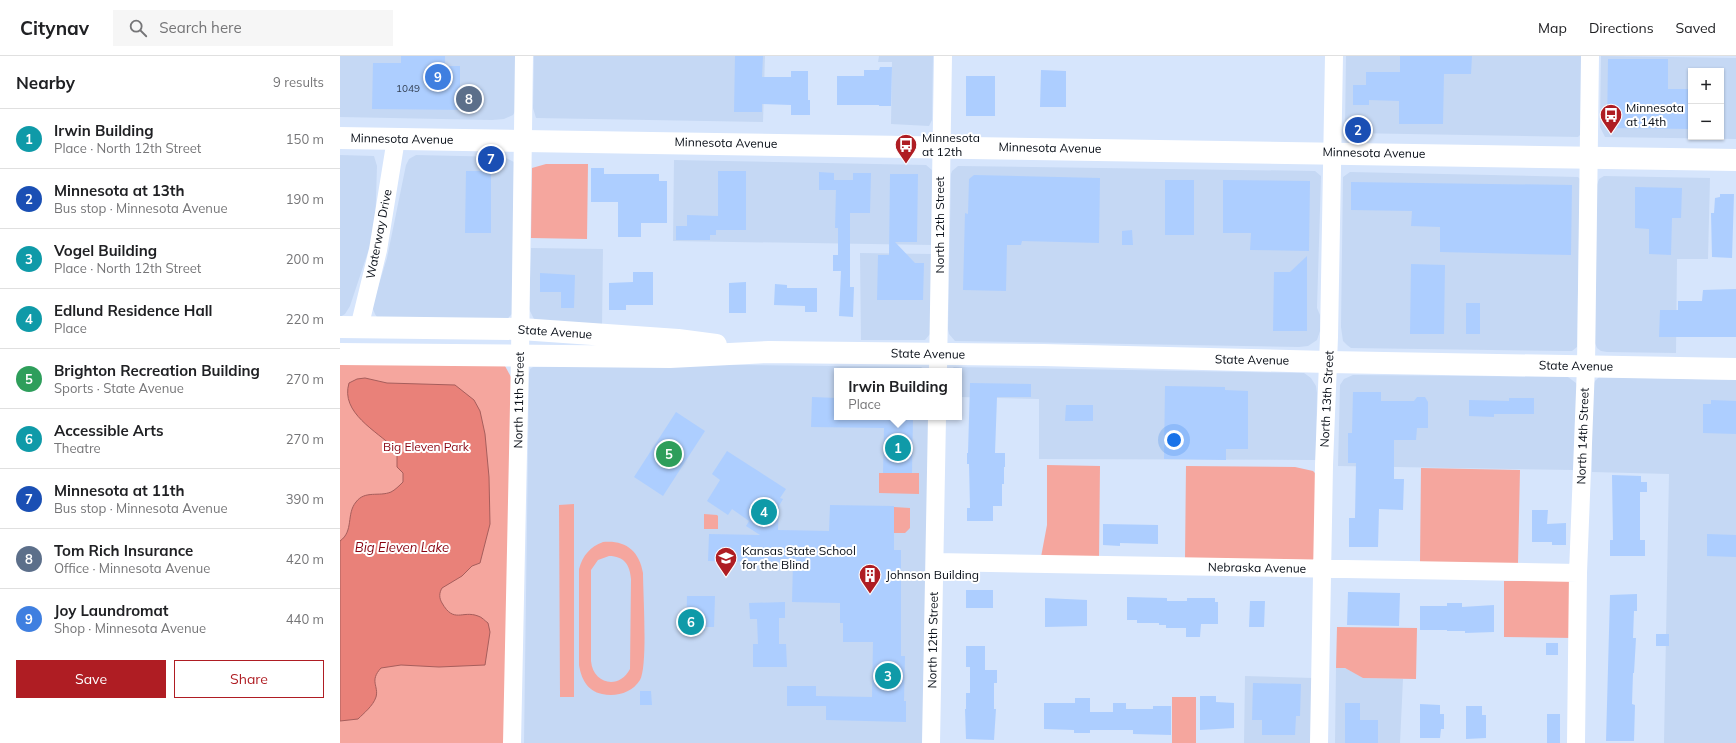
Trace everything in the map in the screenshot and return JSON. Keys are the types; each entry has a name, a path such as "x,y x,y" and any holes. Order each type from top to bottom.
{"main road":[{"name":"Minnesota Avenue","path":"340,138 941,146 1736,160"},
{"name":"State Avenue","path":"349,328 520,329 678,340 769,352 938,362 1328,362 1736,369"},
{"name":"State Avenue","path":"340,354 670,357 769,352"}],"street":[{"name":"North 11th Street","path":"512,743 524,140 524,56"},
{"name":"North 12th Street","path":"938,362 943,56"},
{"name":"North 13th Street","path":"1319,743 1334,56"},
{"name":"North 14th Street","path":"1576,743 1578,574 1586,366 1590,56"},
{"name":"Waterway Drive","path":"349,328 378,250 396,139"},
{"name":"North 12th Street","path":"931,743 938,420"},
{"name":"Nebraska Avenue","path":"935,562 1578,574"}],"shaded area":[{"path":"340,56 517,56 516,109 513,115 504,119 492,120 340,117"},
{"path":"534,56 765,56 763,122 536,118 533,108"},
{"path":"879,56 933,56 932,120 929,126 891,124 892,62 878,62"},
{"path":"1346,56 1583,56 1582,133 1578,137 1349,133 1345,129"},
{"path":"1601,56 1736,58 1736,139 1724,139 1724,68 1688,68 1688,138 1605,137 1600,127"},
{"path":"340,155 374,156 377,166 375,231 350,306 345,314 340,317"},
{"path":"416,155 504,157 514,162 512,314 507,319 377,317 375,314 372,307 387,258 406,165 409,159"},
{"path":"674,160 926,165 932,170 933,245 673,241"},
{"path":"958,166 1315,171 1321,176 1317,308 1320,315 1320,331 1317,340 1308,346 1299,347 955,341 949,334 948,329 951,174 952,171"},
{"path":"1350,172 1578,177 1580,179 1577,347 1572,351 1565,351 1351,348 1347,345 1343,341 1341,327 1343,177"},
{"path":"1604,176 1710,178 1708,259 1677,259 1676,353 1607,352 1601,351 1597,348 1595,343 1597,185 1599,179"},
{"path":"531,248 603,249 602,327 535,321 529,309"},
{"path":"860,253 932,254 930,334 925,340 861,340"},
{"name":"Kansas State School for the Blind","path":"739,365 922,368 834,368 834,420 929,420 924,743 524,743 529,374 530,369 533,367"},
{"path":"954,367 1304,373 1311,378 1316,386 1317,393 1316,460 1039,459 1039,399 962,397 962,368 952,368"},
{"path":"1353,375 1568,377 1576,383 1578,388 1575,470 1338,466 1340,385 1344,379"},
{"path":"1599,377 1736,380 1736,743 1664,743 1669,474 1592,472 1592,387"},
{"path":"1336,668 1345,668 1364,678 1403,679 1400,743 1335,743"},
{"path":"1245,676 1313,678 1312,743 1244,743"}],"green space":[{"path":"546,164 588,164 587,239 531,238 532,168"},
{"name":"Big Eleven Park","path":"340,360 505,366 511,377 506,743 340,743"},
{"path":"1047,465 1100,466 1099,558 1041,557 1047,525"},
{"path":"1186,466 1295,467 1313,471 1316,474 1315,557 1313,560 1185,559"},
{"path":"1421,468 1520,470 1518,564 1420,562"},
{"path":"879,473 919,473 919,494 879,493"},
{"path":"574,504 574,697 560,697 559,505"},
{"path":"894,507 910,508 910,528 905,533 894,533"},
{"path":"704,514 718,516 718,529 704,529"},
{"path":"603,542 611,542 630,548 638,558 643,573 644,660 642,672 640,680 633,688 623,693 613,695 602,694 592,690 583,679 579,665 579,569 588,552","holes":["609,556 614,556 625,562 628,566 631,579 630,669 620,680 607,682 596,675 591,661 591,570 598,560"]},
{"path":"1504,581 1569,581 1573,638 1504,637"},
{"path":"1337,627 1417,628 1416,679 1363,678 1345,668 1336,668"},
{"path":"1172,697 1196,697 1196,743 1172,743"}],"water":[{"name":"Big Eleven Lake","path":"365,378 387,383 455,385 474,400 480,411 485,434 489,477 490,524 480,563 472,566 462,576 442,588 440,592 440,599 446,609 454,615 467,614 482,618 488,623 490,632 485,665 439,667 401,665 381,668 376,676 375,680 377,693 371,706 358,719 340,721 340,541 344,537 349,527 353,507 360,498 368,495 391,492 403,482 403,473 397,467 397,455 394,448 362,420 350,403 348,394 349,383 357,379"}],"building":[{"path":"401,56 445,56 445,66 460,66 460,88 482,89 473,110 372,109 373,63 401,63"},
{"path":"735,56 763,56 762,77 791,77 791,71 808,71 808,100 810,100 810,115 791,115 791,105 762,104 762,112 734,112"},
{"path":"1400,56 1472,56 1471,74 1444,74 1443,124 1399,124 1399,101 1369,100 1369,105 1353,105 1353,85 1366,85 1366,72 1400,72"},
{"path":"1608,59 1668,59 1668,89 1688,89 1688,129 1607,128"},
{"path":"880,67 892,67 891,106 837,105 837,76 864,76 864,70 879,70"},
{"path":"1041,70 1066,71 1066,107 1040,107"},
{"path":"966,76 995,76 995,116 966,116"},
{"path":"591,168 604,168 604,174 659,174 659,181 667,181 667,223 641,223 641,237 618,237 618,202 591,202"},
{"path":"466,171 491,171 491,233 465,233"},
{"path":"718,171 746,171 746,230 716,230 716,235 710,235 710,240 676,240 676,226 687,226 687,215 718,216"},
{"path":"819,172 834,173 834,180 853,180 853,173 871,173 870,213 850,213 850,287 854,287 853,317 839,316 841,271 833,271 833,255 838,255 838,228 835,228 836,190 819,190"},
{"path":"890,174 918,174 917,242 895,242 915,263 924,263 923,300 877,300 878,255 889,255"},
{"path":"974,175 1100,178 1099,243 1022,241 1021,245 1007,245 1006,291 963,290 965,213 968,214 969,179"},
{"path":"1165,180 1194,180 1194,235 1165,235"},
{"path":"1223,180 1310,181 1309,251 1250,250 1251,233 1223,233"},
{"path":"1351,182 1572,185 1571,255 1440,252 1440,227 1411,226 1412,211 1351,210"},
{"path":"1635,187 1682,188 1681,218 1672,218 1671,255 1649,254 1649,229 1635,228"},
{"path":"1720,194 1734,194 1732,258 1712,257 1711,213 1714,213 1715,198 1720,197"},
{"path":"1132,230 1133,245 1122,245 1122,231"},
{"path":"1307,256 1307,331 1273,331 1274,272 1290,272"},
{"path":"1411,264 1445,265 1444,334 1410,334"},
{"path":"633,272 653,272 653,305 626,305 626,310 609,310 609,283 633,282"},
{"path":"540,273 575,275 574,308 561,308 561,292 540,292"},
{"path":"746,282 746,313 729,313 729,283"},
{"path":"775,284 787,285 787,288 817,288 817,312 805,312 805,306 774,305"},
{"path":"1736,289 1736,337 1659,337 1660,310 1678,310 1678,301 1702,301 1703,290"},
{"path":"1466,303 1480,303 1480,334 1466,334"},
{"path":"970,383 1031,384 1031,397 997,397 995,453 1005,453 1005,467 1004,484 1002,484 1002,506 993,506 993,521 967,521 967,508 970,508 969,464 967,464 967,453"},
{"path":"1165,386 1225,387 1225,390 1248,391 1248,449 1226,449 1226,460 1164,459"},
{"path":"1353,392 1381,392 1381,401 1414,401 1417,397 1425,397 1428,402 1428,428 1417,428 1416,440 1394,440 1394,479 1404,479 1403,510 1379,509 1378,547 1349,547 1349,518 1355,518 1356,463 1348,463 1348,433 1352,433"},
{"path":"812,397 834,398 834,420 913,420 912,473 883,473 884,428 811,427"},
{"path":"1509,398 1534,398 1534,414 1494,414 1494,417 1469,416 1469,400 1509,401"},
{"path":"1711,400 1736,401 1736,434 1703,433 1703,404 1711,404"},
{"path":"1066,405 1093,405 1093,421 1065,421"},
{"path":"676,412 705,431 663,496 634,477"},
{"path":"727,451 786,489 780,498 783,499 779,506 778,530 829,531 830,505 894,506 894,550 901,550 901,656 905,656 904,701 906,701 906,722 826,720 826,706 787,706 787,686 816,686 816,696 872,697 873,642 843,642 843,623 840,623 840,603 792,602 793,562 708,561 709,534 760,535 746,526 749,521 732,509 728,515 707,501 720,480 712,474"},
{"path":"1612,475 1641,476 1641,482 1647,482 1647,492 1640,492 1640,540 1645,540 1645,556 1610,556 1610,540 1613,540"},
{"path":"1532,510 1548,510 1547,524 1566,523 1566,545 1552,545 1552,542 1532,542"},
{"path":"1103,524 1158,525 1158,544 1120,543 1120,546 1103,545"},
{"path":"1707,534 1736,535 1736,557 1707,556"},
{"path":"966,590 993,590 993,608 966,608"},
{"path":"1348,592 1400,593 1399,626 1347,625"},
{"path":"1637,594 1637,611 1634,611 1633,638 1636,638 1632,704 1635,705 1634,741 1606,741 1610,595"},
{"path":"687,596 715,596 714,627 705,627 705,631 686,630"},
{"path":"1127,597 1167,598 1167,601 1187,601 1187,598 1215,598 1215,602 1218,602 1218,624 1201,624 1200,637 1186,637 1186,628 1166,628 1166,625 1159,625 1159,623 1137,623 1137,620 1127,620"},
{"path":"1045,598 1087,600 1087,626 1045,627"},
{"path":"1250,601 1265,601 1264,627 1249,627"},
{"path":"785,602 785,618 779,618 779,644 786,644 787,667 753,667 753,644 758,644 757,619 750,619 749,603"},
{"path":"1447,603 1462,603 1462,607 1494,605 1494,632 1465,633 1465,631 1420,630 1420,606 1447,606"},
{"path":"1656,634 1669,634 1669,646 1656,646"},
{"path":"1546,643 1558,643 1558,655 1546,655"},
{"path":"966,646 985,646 985,670 997,670 997,683 994,683 994,709 996,709 994,740 966,739 965,709 966,693 970,693 970,667 966,667"},
{"path":"1253,683 1301,684 1300,716 1296,716 1295,735 1262,735 1262,720 1252,720"},
{"path":"640,691 651,691 652,705 640,705"},
{"path":"1200,696 1216,696 1216,702 1234,703 1234,728 1200,730"},
{"path":"1075,698 1090,698 1090,712 1113,712 1113,703 1126,703 1126,709 1153,709 1153,706 1171,706 1171,735 1133,734 1133,730 1090,730 1090,733 1074,733 1074,730 1044,729 1044,703 1075,703"},
{"path":"1345,703 1360,703 1360,720 1378,720 1378,743 1345,743"},
{"path":"1420,704 1440,705 1440,714 1444,714 1444,729 1441,729 1440,738 1420,738"},
{"path":"1466,706 1482,706 1482,715 1486,715 1486,738 1466,739"},
{"path":"1547,714 1560,714 1560,743 1547,743"}],"place":[{"name":"Joy Laundromat","path":"438,77"},
{"name":"Tom Rich Insurance","path":"469,99"},
{"name":"Minnesota at 13th","path":"1358,130"},
{"name":"Minnesota at 14th","path":"1611,134"},
{"name":"Minnesota at 11th","path":"491,159"},
{"name":"Minnesota at 12th","path":"906,164"},
{"name":"Irwin Building","path":"898,448"},
{"name":"Brighton Recreation Building","path":"669,454"},
{"name":"Edlund Residence Hall","path":"764,512"},
{"name":"Kansas State School for the Blind","path":"726,578"},
{"name":"Johnson Building","path":"870,594"},
{"name":"Accessible Arts","path":"691,622"},
{"name":"Vogel Building","path":"888,676"}]}
